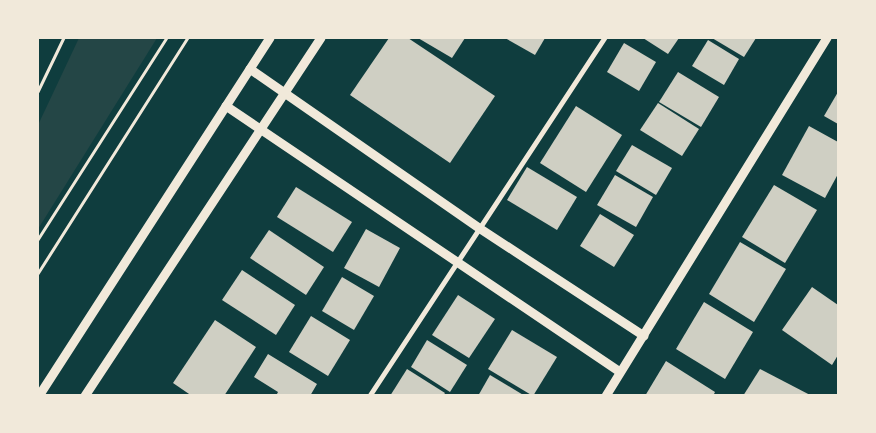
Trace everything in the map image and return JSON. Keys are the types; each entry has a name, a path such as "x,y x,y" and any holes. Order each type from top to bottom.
{"street":[{"path":"39,396 270,38"},
{"path":"86,396 321,38"},
{"path":"370,396 456,262 605,38"},
{"path":"606,396 827,38"},
{"path":"250,69 479,228 644,336"},
{"path":"226,106 620,372"}],"path":[{"path":"38,92 64,38"},
{"path":"38,240 167,38"},
{"path":"38,274 188,38"}],"shaded area":[{"path":"79,38 157,38 38,229 38,125"}],"building":[{"path":"389,38 408,38 495,96 450,163 350,95"},
{"path":"418,38 465,38 452,58"},
{"path":"505,38 545,38 535,55"},
{"path":"643,38 679,38 668,54"},
{"path":"712,38 756,38 744,57"},
{"path":"708,40 739,59 724,85 692,66"},
{"path":"624,43 656,62 639,91 607,72"},
{"path":"678,72 719,97 701,127 659,102"},
{"path":"838,92 838,124 824,116"},
{"path":"658,103 699,129 682,156 640,130"},
{"path":"576,106 622,135 586,192 540,163"},
{"path":"809,126 838,142 838,174 825,198 782,175"},
{"path":"632,145 672,168 656,195 616,171"},
{"path":"527,167 577,197 557,230 507,200"},
{"path":"615,175 653,197 636,227 597,205"},
{"path":"774,185 817,210 785,263 742,237"},
{"path":"296,187 352,222 333,252 277,217"},
{"path":"600,214 634,235 614,267 580,246"},
{"path":"366,229 400,248 379,287 344,268"},
{"path":"269,230 324,267 306,295 250,258"},
{"path":"740,242 786,269 754,322 709,294"},
{"path":"242,270 295,305 276,335 222,300"},
{"path":"342,277 374,296 354,330 322,311"},
{"path":"812,287 838,305 838,355 832,365 782,330"},
{"path":"458,295 495,319 469,358 432,335"},
{"path":"704,302 753,332 725,379 676,349"},
{"path":"311,316 350,340 328,376 289,352"},
{"path":"215,320 256,347 224,396 192,396 173,383"},
{"path":"512,330 557,357 533,396 488,369"},
{"path":"427,340 467,365 450,392 411,367"},
{"path":"268,354 317,384 310,396 276,396 278,392 254,377"},
{"path":"666,361 715,392 713,396 645,396"},
{"path":"407,369 445,393 443,396 390,396"},
{"path":"760,369 812,396 743,396"},
{"path":"490,375 525,396 478,396"}]}
